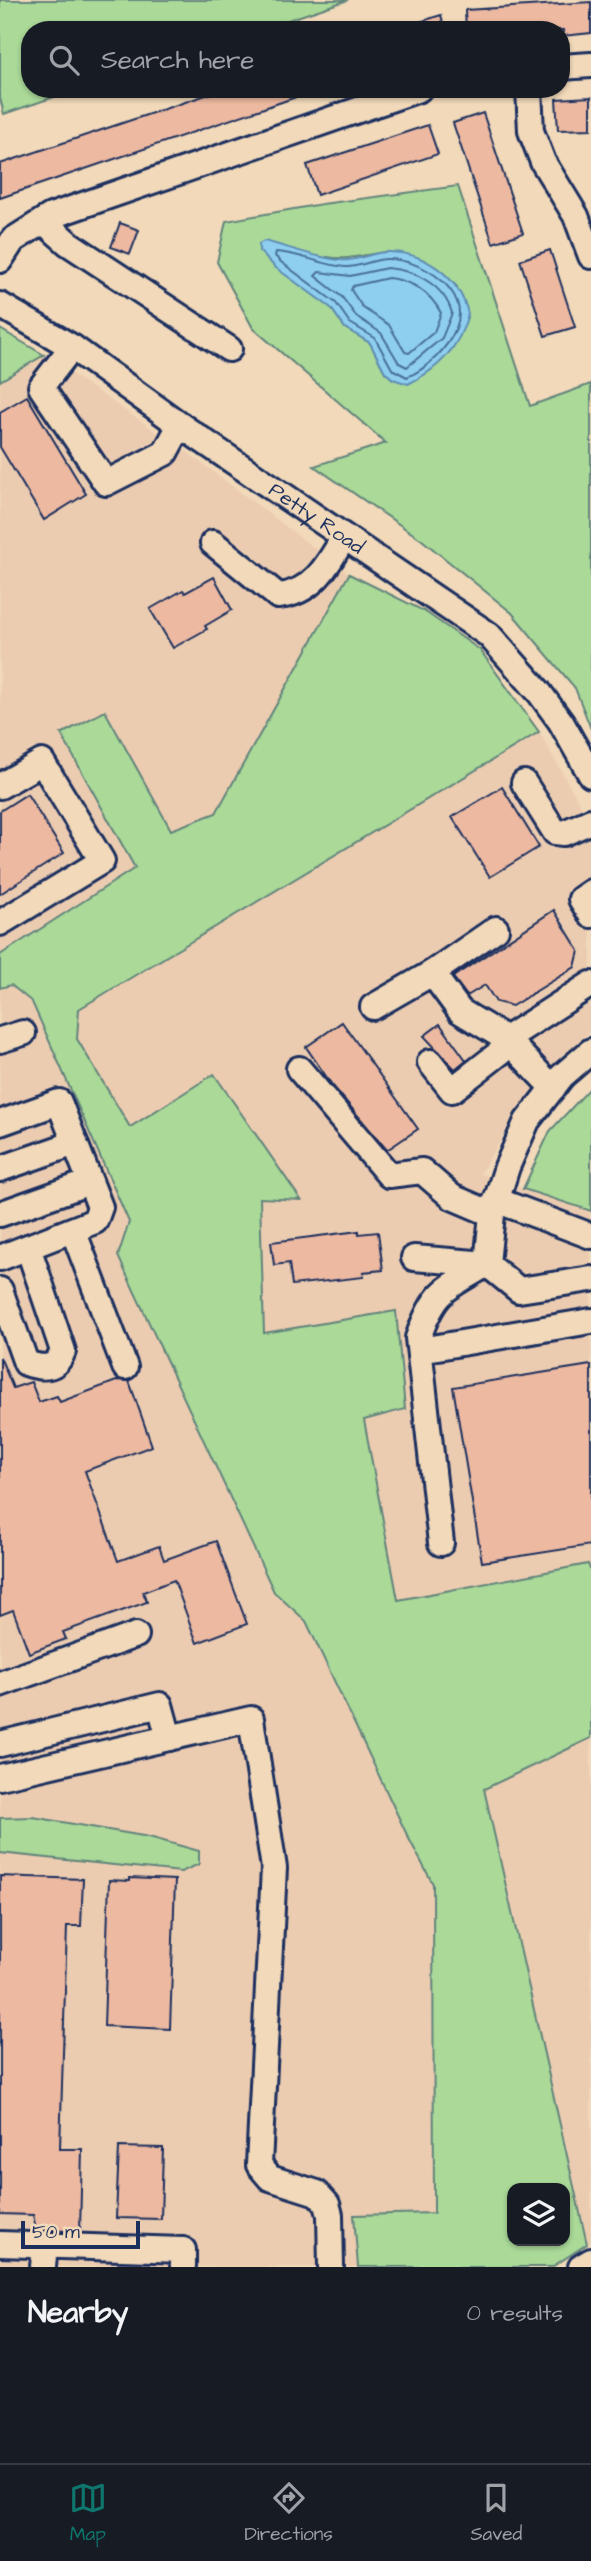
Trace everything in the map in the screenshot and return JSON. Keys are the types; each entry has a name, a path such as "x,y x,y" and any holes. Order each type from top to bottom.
{"street":[{"path":"570,66 591,65"},
{"path":"0,260 13,240 43,221 393,98"},
{"path":"529,98 531,131 543,162 576,216 591,256"},
{"path":"73,246 83,233 86,204"},
{"path":"43,221 73,246 229,349"},
{"name":"Petty Road","path":"0,305 72,347 180,425 489,635 539,692 561,722 591,775"},
{"path":"72,347 41,387 106,483 165,453 180,425"},
{"path":"213,543 278,596 290,595 306,588 324,571 344,537"},
{"path":"0,786 43,762 102,861 0,923"},
{"path":"524,783 555,832 564,833 591,821"},
{"path":"591,892 581,899 591,915"},
{"path":"373,1007 432,973 496,929"},
{"path":"432,973 460,1011 509,1042 553,1088"},
{"path":"430,1062 452,1090 509,1042 591,984"},
{"path":"487,1264 494,1207 507,1167 527,1121 562,1076 591,1051"},
{"path":"299,1069 389,1175 422,1171 452,1198 494,1207 591,1236"},
{"path":"0,1123 59,1102 100,1206 95,1221 0,1258"},
{"path":"0,1169 75,1143"},
{"path":"0,1214 90,1182"},
{"path":"73,1230 125,1367"},
{"path":"0,1290 26,1363 51,1367 60,1360 63,1351 28,1247"},
{"path":"414,1258 487,1264 519,1290 591,1279"},
{"path":"440,1543 418,1338 429,1309 442,1291 487,1264"},
{"path":"420,1350 591,1321"},
{"path":"0,1684 136,1635"},
{"path":"0,1744 160,1705 169,1738"},
{"path":"0,1777 251,1719 274,1868 259,2165 270,2178 317,2193 327,2204 330,2215 331,2267"},
{"path":"0,2244 44,2256 183,2250 183,2267"},
{"path":"581,2267 591,2261"}],"shaded area":[{"path":"44,355 192,456 349,574 217,813 171,830 105,712 135,868 0,955 0,381"},
{"path":"539,732 591,823 591,1030 529,1093 480,1174 591,1211 591,1572 588,1565 398,1600 364,1419 395,1311 264,1334 260,1197 300,1200 130,1127 77,1039 79,1009"},
{"path":"11,985 31,1002 130,1222 118,1257 273,1592 306,1621 407,1835 433,1884 434,2213 355,2215 358,2267 0,2267 0,989"},
{"path":"591,1738 591,2242 587,2244 484,1789"}],"green space":[{"path":"0,0 348,0 285,21 21,21 21,98 51,98 4,114 0,98"},
{"path":"458,186 530,406 591,384 591,729 575,688 512,613 422,540 314,466 386,443 253,328 217,262 226,221 322,204","holes":["387,252 408,255 426,262 457,287 393,379 385,372 370,343 345,328 331,308 327,257 357,257"]},
{"path":"0,329 44,355 0,381"},
{"path":"349,574 424,611 480,650 539,732 79,1009 77,1039 130,1127 214,1074 301,1200 260,1198 264,1333 396,1311 405,1409 364,1420 398,1600 588,1564 591,1572 591,1738 484,1789 587,2244 552,2267 358,2267 354,2215 434,2213 433,1884 407,1835 306,1621 274,1592 118,1256 129,1222 32,1002 11,985 0,988 0,955 135,868 61,734 105,711 171,830 216,813"},
{"path":"591,1087 591,1211 523,1189 550,1131"},
{"path":"33,1817 149,1837 199,1851 199,1864 181,1872 0,1853 0,1818"}],"water":[{"path":"264,241 340,260 385,252 426,261 448,278 464,301 468,314 459,337 446,356 429,372 408,384 393,379 385,372 370,343 345,328 331,308 276,268 259,251 259,244"}],"building":[{"path":"591,2 591,33 570,35 570,21 466,21 465,10"},
{"path":"441,15 443,21 422,21"},
{"path":"591,97 591,129 558,130 556,99"},
{"path":"197,98 293,98 0,198 0,164"},
{"path":"483,113 523,233 493,243 453,123"},
{"path":"428,125 438,154 317,195 307,165"},
{"path":"120,223 139,230 130,254 111,247"},
{"path":"550,250 575,327 545,336 520,260"},
{"path":"27,396 86,494 44,520 0,447 0,412"},
{"path":"214,577 232,610 205,626 207,629 173,648 150,609 183,590 185,593"},
{"path":"502,787 539,847 490,877 452,817"},
{"path":"27,794 64,853 0,894 0,811"},
{"path":"554,910 579,951 575,967 512,1006 496,1002 485,985 467,996 453,977"},
{"path":"342,1022 418,1129 387,1150 332,1085 306,1047"},
{"path":"440,1024 466,1060 455,1069 424,1036"},
{"path":"359,1231 359,1234 378,1232 383,1270 363,1272 364,1277 292,1285 289,1263 274,1265 271,1242"},
{"path":"0,1357 13,1388 31,1382 39,1402 57,1396 60,1402 119,1380 129,1381 152,1446 85,1471 118,1561 159,1546 164,1560 216,1541 247,1624 197,1643 174,1580 143,1592 147,1602 63,1632 66,1639 29,1653 13,1610 0,1615"},
{"path":"591,1365 591,1545 482,1562 453,1387"},
{"path":"0,1876 83,1879 81,1926 67,1926 60,2149 82,2149 80,2232 36,2229 33,2215 0,2214"},
{"path":"130,1878 175,1880 170,2029 104,2026 109,1880 130,1881"},
{"path":"119,2147 163,2148 161,2219 116,2218"}]}
